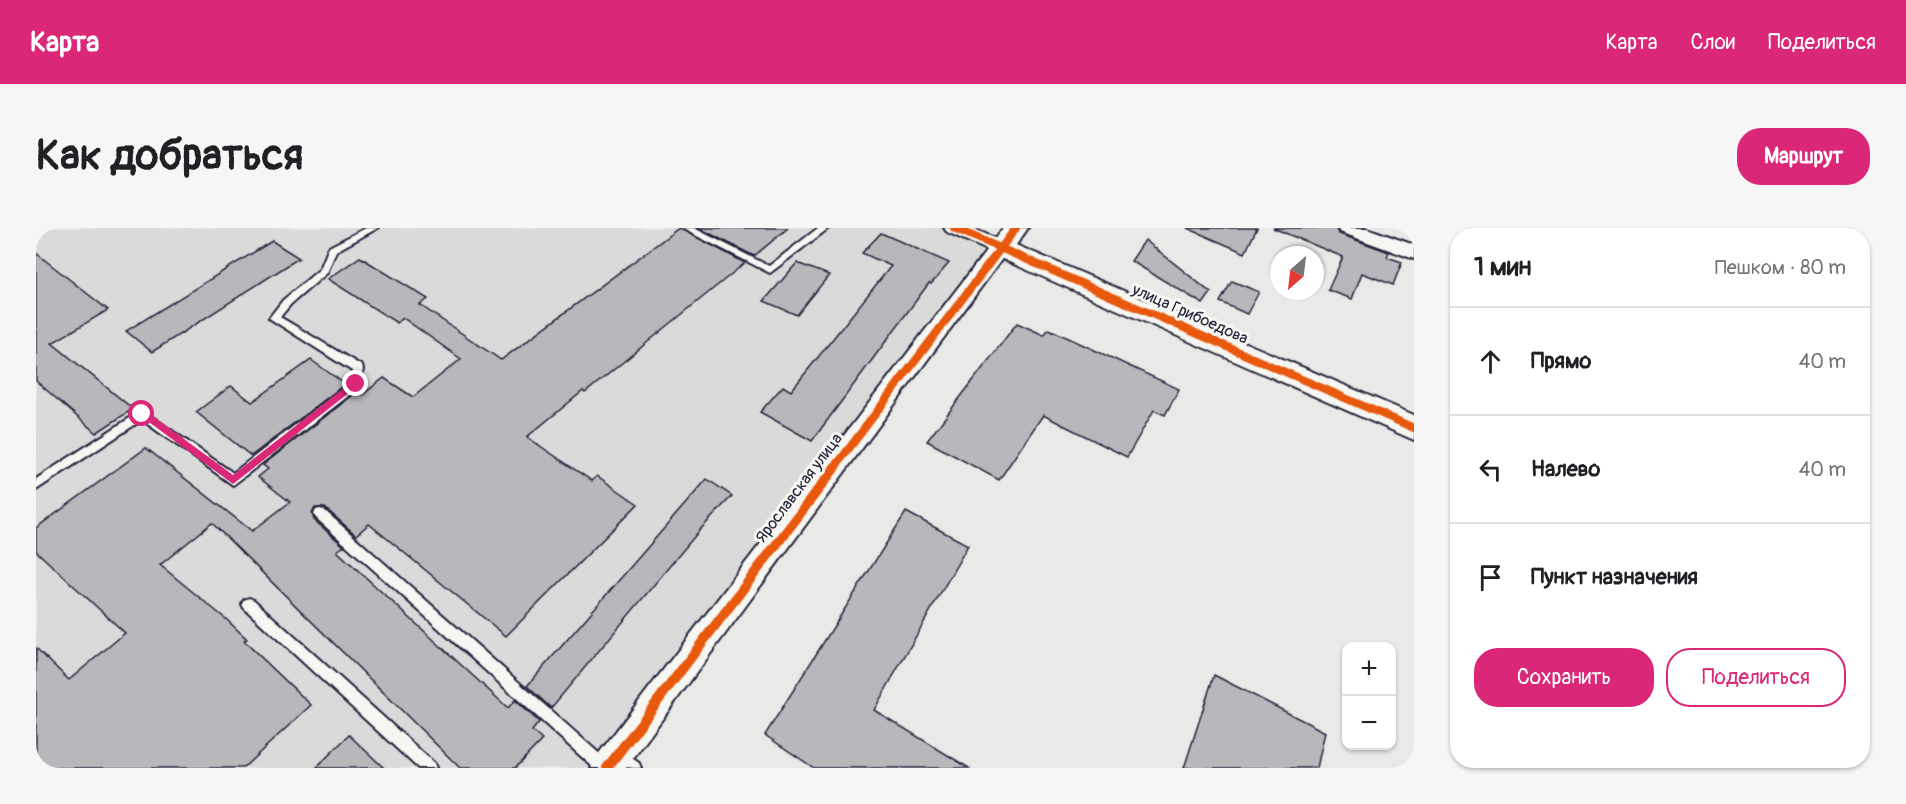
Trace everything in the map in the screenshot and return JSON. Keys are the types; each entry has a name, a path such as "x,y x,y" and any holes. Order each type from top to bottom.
{"street":[{"name":"улица Грибоедова","path":"954,228 1008,238 1414,428"},
{"path":"1347,228 1414,252"},
{"name":"Ярославская улица","path":"616,765 1008,238"}],"lane":[{"path":"36,485 142,414 233,480 356,384 358,369 274,318 287,302 324,271 332,249 373,228"},
{"path":"686,228 770,270 824,228"},
{"path":"320,514 616,765"},
{"path":"249,604 429,768"}],"shaded area":[{"path":"36,228 978,228 1004,239 589,768 36,768"}],"building":[{"path":"679,228 745,263 527,437 592,481 597,476 638,504 506,636 369,524 356,535 325,508 315,508 312,513 314,520 344,546 337,551 508,708 515,700 539,722 532,731 542,740 515,768 460,768 212,523 160,565 227,620 247,639 244,641 311,705 243,768 36,768 36,648 69,680 125,633 36,551 36,528 146,448 252,531 290,502 258,477 268,469 263,465 357,392 362,395 384,378 413,397 461,359 403,318 397,323 328,279 360,257 428,299 420,305 501,360"},
{"path":"699,228 788,228 754,256"},
{"path":"1187,228 1257,228 1245,253"},
{"path":"1273,228 1335,228 1339,234 1389,252 1387,257 1402,262 1393,285 1362,273 1352,299 1328,290 1343,257 1324,249 1324,246 1316,246"},
{"path":"881,233 949,263 931,284 929,283 812,441 760,412 783,386 791,391 891,266 862,253"},
{"path":"1145,240 1211,293 1203,304 1131,261"},
{"path":"272,241 299,258 152,352 126,331"},
{"path":"36,253 108,310 52,343 133,409 96,433 36,381"},
{"path":"797,263 829,275 797,315 764,301"},
{"path":"1232,281 1259,292 1247,314 1220,302"},
{"path":"1017,323 1044,335 1049,329 1179,389 1165,415 1154,410 1127,457 1043,415 999,480 927,441"},
{"path":"311,360 345,384 251,456 196,412 231,386 252,402"},
{"path":"707,479 732,496 699,531 551,708 527,686"},
{"path":"906,512 968,545 874,710 969,768 814,768 765,735"},
{"path":"1214,675 1325,732 1317,768 1184,768"},
{"path":"349,735 384,768 316,768"}],"cycle path":[{"path":"954,228 1414,428"},
{"path":"607,768 1016,228"}],"route":[{"path":"142,414 233,480 356,384"}]}
